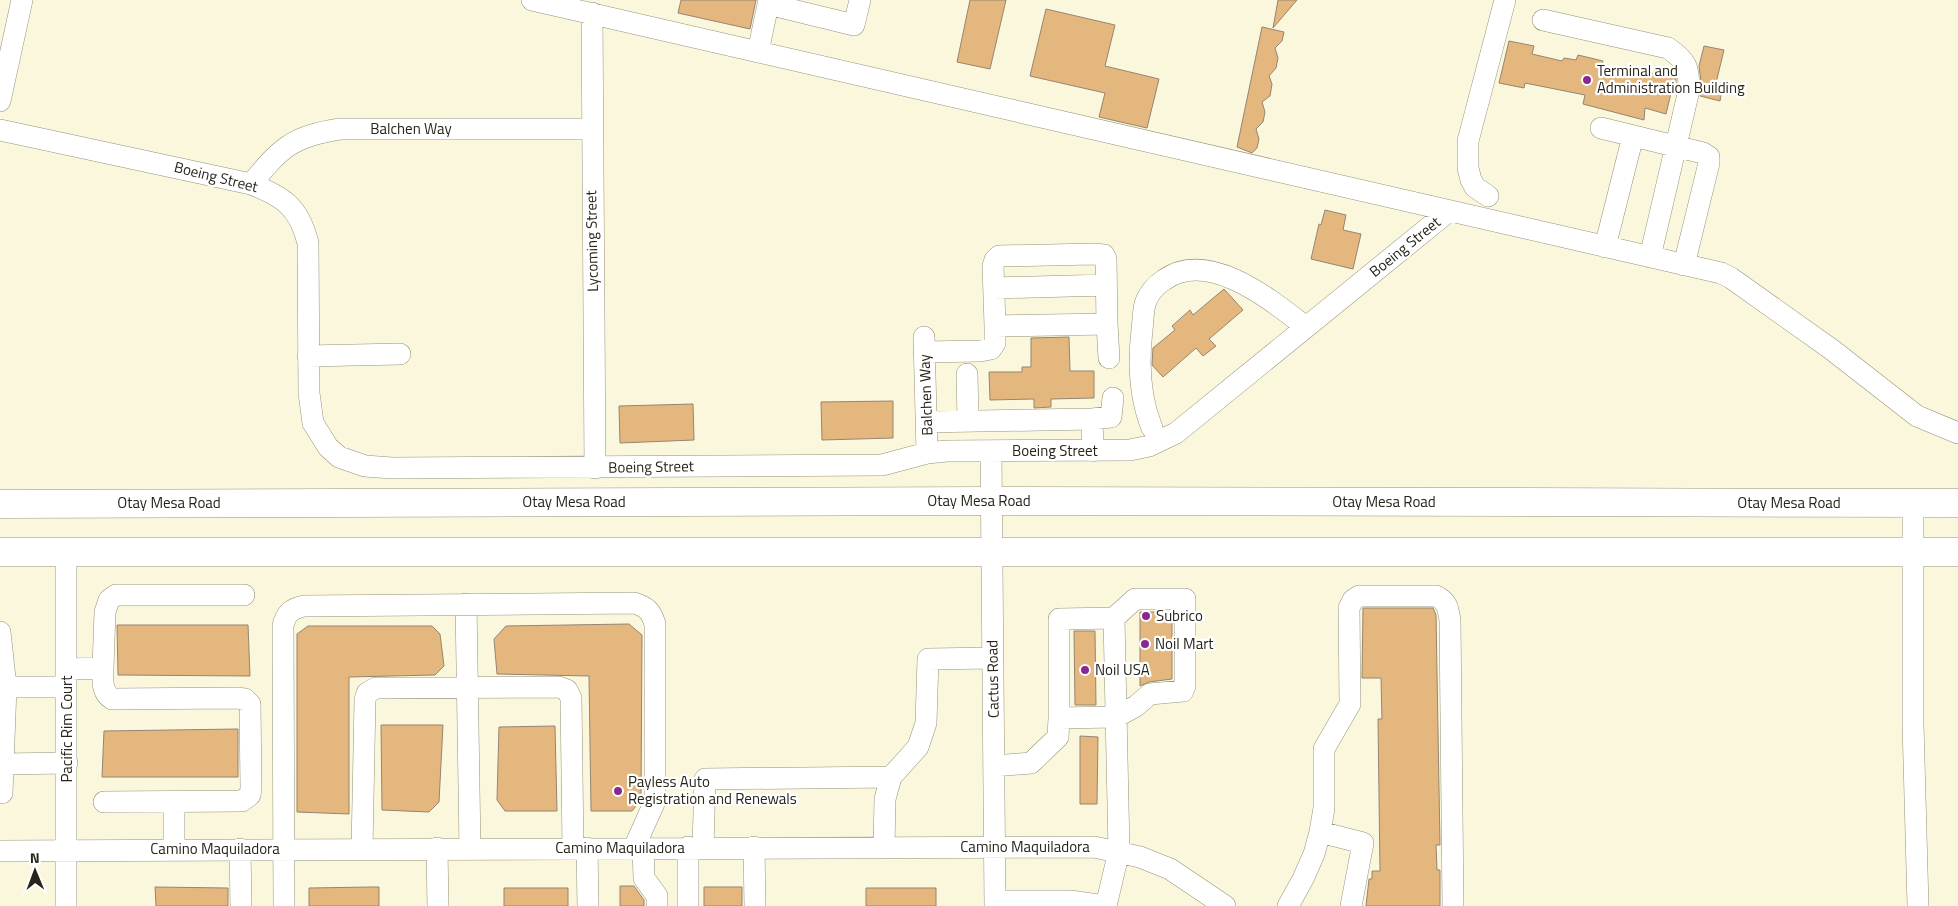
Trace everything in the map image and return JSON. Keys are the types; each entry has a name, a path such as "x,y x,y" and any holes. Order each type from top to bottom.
{"main road":[{"name":"Otay Mesa Road","path":"0,504 991,501 1958,504"},
{"path":"0,552 1958,552"}],"street":[{"path":"0,101 22,0"},
{"path":"532,0 588,8 758,52 1721,273 1731,278 1832,349 1917,416 1958,433"},
{"path":"758,52 769,2 854,25 860,0"},
{"path":"1488,196 1475,187 1471,180 1468,168 1468,141 1505,0"},
{"name":"Lycoming Street","path":"588,8 595,468"},
{"path":"1543,20 1668,48 1682,58 1689,76 1689,90 1650,257"},
{"path":"1601,128 1704,153 1709,157 1710,163 1689,266"},
{"name":"Balchen Way","path":"251,184 277,153 303,138 319,132 340,130 591,129"},
{"name":"Boeing Street","path":"0,130 251,184 271,192 287,202 297,213 304,226 308,243 309,393 313,423 328,447 339,457 366,466 392,468 882,465 947,451 1130,450 1162,441 1176,433 1449,211"},
{"path":"1605,247 1633,136"},
{"path":"1107,324 995,326 993,266 995,260 999,256 1104,255 1106,259 1109,358"},
{"path":"1152,428 1146,413 1139,376 1139,352 1146,302 1155,286 1170,275 1198,269 1216,272 1267,297 1306,327"},
{"path":"994,288 1106,285"},
{"name":"Balchen Way","path":"927,454 924,344 980,351 991,349 995,343 995,326"},
{"path":"308,356 400,354"},
{"path":"967,374 968,421"},
{"path":"926,422 1111,417 1113,398"},
{"path":"1092,419 1093,451"},
{"name":"Cactus Road","path":"991,451 995,903"},
{"path":"1913,503 1913,724 1918,906"},
{"name":"Pacific Rim Court","path":"66,552 67,763 71,855 66,906"},
{"path":"104,802 242,801 250,796 250,704 245,699 112,699 106,696 103,689 105,612 108,600 116,595 244,595"},
{"path":"1288,906 1306,871 1320,832 1324,808 1324,749 1350,704 1349,608 1353,600 1359,596 1436,596 1444,600 1450,620 1453,906"},
{"path":"994,766 1031,763 1058,737 1058,620 1114,618 1136,599 1185,599 1185,686 1183,691 1150,694 1136,706 1116,717 1059,718"},
{"path":"284,906 282,626 286,615 292,609 304,606 634,603 646,606 652,614 655,624 655,801 639,848 644,878 657,896 657,906"},
{"path":"466,604 470,848"},
{"path":"995,903 1070,901 1105,906 1118,851 1114,618"},
{"path":"0,632 6,686 2,793 0,793"},
{"path":"884,847 885,799 891,777 918,747 926,723 928,660 992,658"},
{"path":"6,686 66,678 103,668"},
{"path":"362,849 365,700 367,693 376,688 559,687 567,690 571,698 580,848 588,906"},
{"path":"3,764 67,763"},
{"path":"688,906 705,779 891,777"},
{"path":"174,802 174,849"},
{"path":"1320,832 1362,843 1352,906"},
{"name":"Camino Maquiladora","path":"0,851 71,855 174,849 1081,846 1118,851 1140,857 1170,869 1225,906"},
{"path":"754,847 755,906"},
{"path":"437,848 438,906"},
{"path":"240,849 242,906"}],"building":[{"path":"681,0 756,0 750,29 678,13"},
{"path":"970,0 1006,0 990,69 957,62"},
{"path":"1278,0 1297,0 1273,28"},
{"path":"1046,9 1115,25 1105,66 1159,79 1147,128 1099,117 1105,93 1030,76"},
{"path":"1262,27 1284,32 1282,41 1275,48 1278,58 1276,68 1269,76 1272,84 1270,96 1262,102 1265,112 1263,122 1256,129 1259,139 1257,148 1252,153 1237,147"},
{"name":"Terminal and Administration Building","path":"1509,41 1534,46 1532,54 1562,61 1564,58 1576,60 1578,55 1603,61 1601,69 1633,77 1635,70 1676,78 1676,90 1672,89 1666,114 1645,108 1644,120 1583,104 1585,95 1525,83 1524,88 1499,83"},
{"path":"1704,46 1724,50 1715,87 1722,89 1720,101 1700,96 1699,66"},
{"path":"1325,210 1346,215 1343,230 1361,234 1353,269 1311,259 1319,224 1321,225"},
{"path":"1224,289 1243,310 1209,339 1216,346 1203,356 1196,348 1163,377 1152,365 1153,348 1175,330 1172,326 1190,310 1193,315"},
{"path":"1069,337 1070,371 1094,371 1094,398 1051,399 1051,407 1034,408 1034,399 990,400 989,372 1022,372 1022,367 1031,367 1031,338"},
{"path":"893,401 893,438 822,440 821,402"},
{"path":"693,404 694,440 620,443 619,406"},
{"path":"1363,608 1433,608 1436,615 1440,845 1436,845 1437,870 1440,870 1440,906 1366,906 1369,879 1372,879 1372,871 1380,871 1378,719 1382,719 1381,678 1362,678"},
{"path":"1140,612 1172,612 1172,679 1149,682 1140,686"},
{"path":"629,624 642,635 641,800 632,811 591,811 589,676 497,674 494,639 506,626"},
{"path":"117,625 248,625 250,676 118,675"},
{"path":"308,626 432,626 440,634 444,666 435,675 349,677 349,814 297,812 297,634"},
{"name":"Noil USA","path":"1074,631 1095,631 1096,705 1075,705"},
{"path":"381,725 443,725 439,802 429,812 382,810"},
{"path":"555,726 557,811 505,811 497,800 499,727"},
{"path":"238,729 238,777 102,777 104,731"},
{"path":"1080,736 1098,737 1097,804 1080,804"},
{"path":"620,886 634,886 644,900 644,906 620,906"},
{"path":"155,887 228,888 228,906 156,906"},
{"path":"379,887 379,906 309,906 309,888"},
{"path":"704,887 742,887 742,906 704,906"},
{"path":"504,888 568,888 568,906 504,906"},
{"path":"866,888 936,888 936,906 866,906"}],"place":[{"name":"Terminal and Administration Building","path":"1587,80"},
{"name":"Subrico","path":"1146,616"},
{"name":"Noil Mart","path":"1145,644"},
{"name":"Noil USA","path":"1085,670"},
{"name":"Payless Auto Registration and Renewals","path":"618,791"}]}
